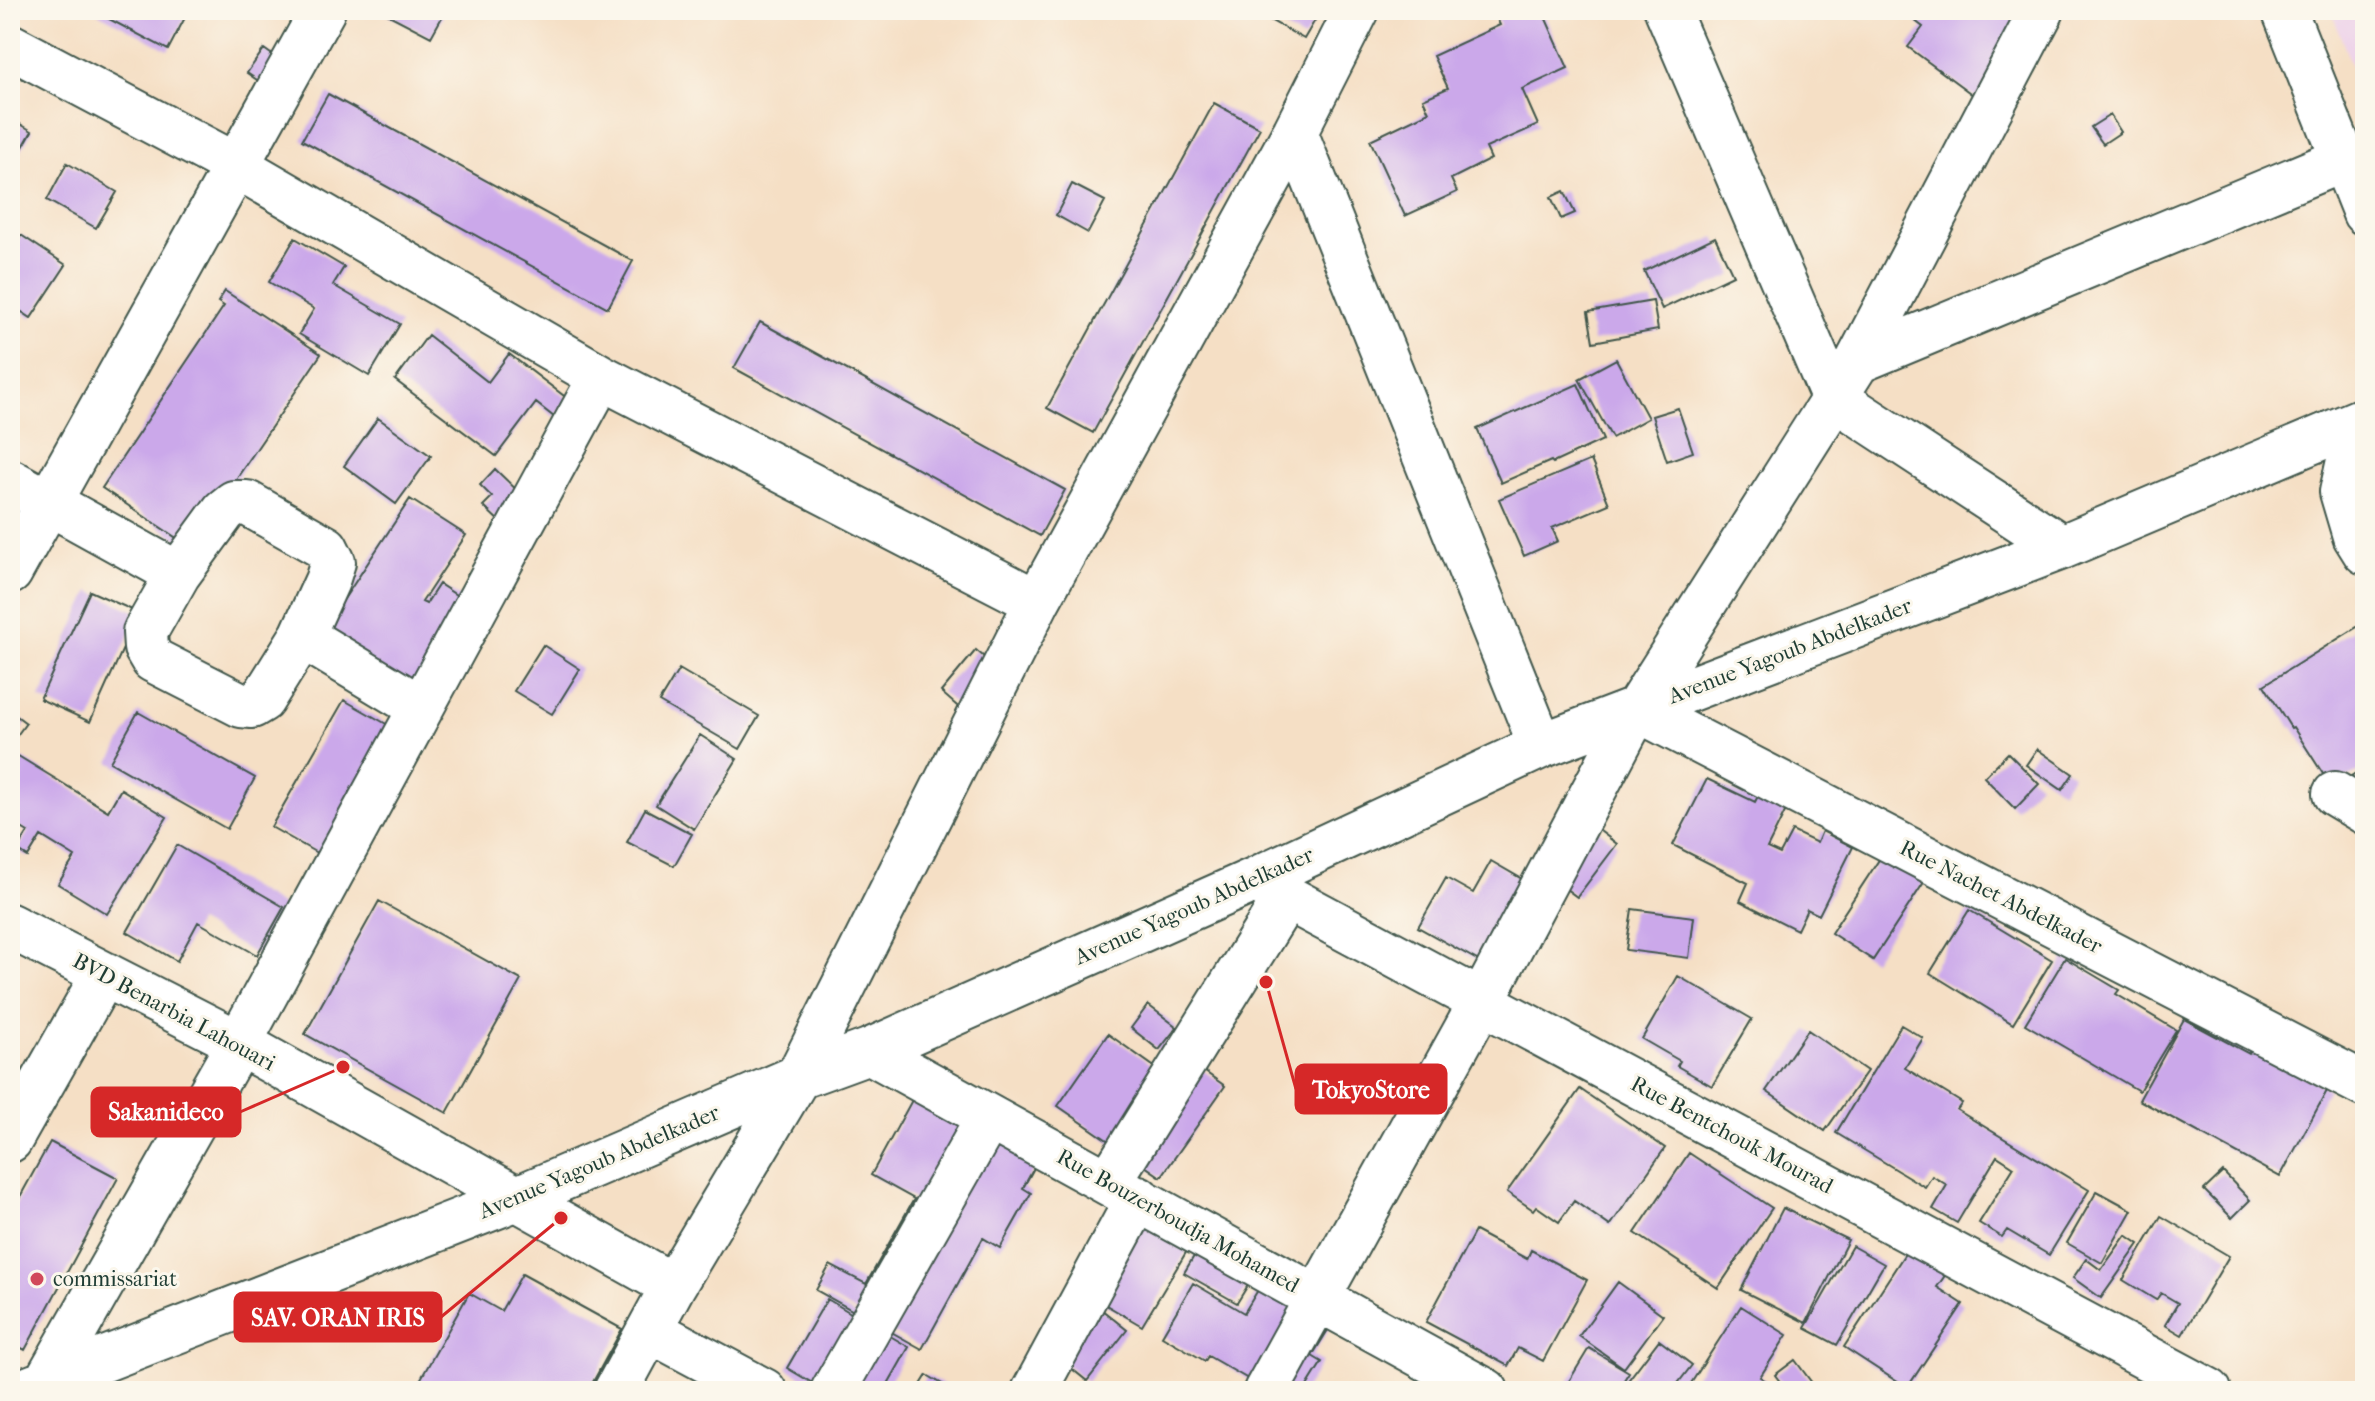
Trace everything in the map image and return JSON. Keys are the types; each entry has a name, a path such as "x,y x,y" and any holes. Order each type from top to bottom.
{"street":[{"path":"10,572 323,10"},
{"path":"616,1391 673,1286 798,1077 1037,602 1295,132 1357,10"},
{"path":"1667,10 1833,397 2062,547"},
{"path":"1266,1391 1482,1001 1637,709 1858,361 2042,10"},
{"path":"2284,10 2365,213"},
{"path":"10,46 237,166 601,377 1037,602"},
{"path":"1295,132 1541,746"},
{"path":"1858,361 2342,160"},
{"path":"43,1387 239,1043 601,377"},
{"name":"Avenue Yagoub Abdelkader","path":"43,1387 515,1199 798,1077 1271,888 1541,746 2062,547 2365,419"},
{"path":"2365,444 2350,456 2342,492 2355,536 2365,552"},
{"path":"10,481 178,574"},
{"path":"234,503 247,503 326,548 333,562 302,636 262,700 252,706 241,705 153,660 146,648 145,632 178,574 224,511 234,503"},
{"path":"302,636 421,708"},
{"name":"Rue Nachet Abdelkader","path":"1637,709 2365,1085"},
{"path":"1034,1391 1123,1190 1271,888"},
{"name":"Rue Bentchouk Mourad","path":"1271,888 2209,1391"},
{"name":"BVD Benarbia Lahouari","path":"10,926 239,1043 673,1286"},
{"path":"10,1140 104,974"},
{"name":"Rue Bouzerboudja Mohamed","path":"869,1051 1486,1391"},
{"path":"833,1391 989,1117"},
{"path":"650,1330 764,1391"}],"shaded area":[{"path":"2331,10 2365,10 2365,103"}],"building":[{"path":"92,10 189,10 168,50"},
{"path":"386,10 446,10 431,37 385,13"},
{"path":"1252,10 1321,10 1304,39"},
{"path":"1493,10 1542,10 1568,68 1522,89 1538,125 1486,148 1491,159 1451,179 1457,192 1405,216 1370,140 1429,112 1423,99 1448,88 1433,56 1500,25"},
{"path":"1901,10 2026,10 1977,98 1908,47 1923,27"},
{"path":"264,49 289,67 273,91 247,73"},
{"path":"328,94 633,261 608,308 302,140"},
{"path":"1214,103 1260,128 1093,433 1047,408"},
{"path":"2110,115 2121,132 2103,144 2091,127"},
{"path":"10,118 32,131 10,170"},
{"path":"67,163 117,192 96,228 47,200"},
{"path":"1072,184 1105,201 1088,233 1056,215"},
{"path":"1564,191 1575,213 1561,219 1551,197"},
{"path":"21,235 66,265 31,318 10,304 10,252"},
{"path":"1715,237 1733,275 1662,309 1644,271"},
{"path":"295,238 344,267 333,285 400,324 369,376 299,334 314,309 269,282"},
{"path":"225,291 321,354 190,547 102,488 224,306 218,302"},
{"path":"1653,301 1658,330 1593,342 1588,312"},
{"path":"760,322 1065,490 1040,536 734,368"},
{"path":"428,335 488,382 509,354 568,399 554,417 536,403 496,456 395,380"},
{"path":"1616,359 1648,418 1612,438 1579,379"},
{"path":"1578,384 1603,440 1501,483 1477,429"},
{"path":"1678,408 1693,452 1667,461 1652,416"},
{"path":"378,418 431,456 396,504 344,466"},
{"path":"1591,460 1609,504 1552,528 1558,541 1524,556 1499,499"},
{"path":"495,469 526,499 502,524 483,506 492,497 480,485"},
{"path":"410,499 466,535 422,602 426,604 439,584 470,604 409,695 319,637"},
{"path":"90,591 139,613 90,722 40,699"},
{"path":"2362,624 2365,629 2365,762 2360,766 2362,769 2332,788 2264,685"},
{"path":"543,645 580,669 552,714 514,691"},
{"path":"976,650 1007,677 972,719 941,692"},
{"path":"679,669 759,716 740,749 659,702"},
{"path":"344,700 397,730 324,857 271,827"},
{"path":"10,711 26,723 10,745"},
{"path":"138,712 255,778 227,829 110,762"},
{"path":"700,735 737,759 694,829 656,805"},
{"path":"2037,749 2073,774 2062,790 2026,765"},
{"path":"2008,753 2039,784 2015,809 1984,777"},
{"path":"15,754 108,811 121,789 167,817 107,914 58,884 75,857 41,836 28,857 17,850 28,832 10,821 10,763"},
{"path":"1707,779 1755,802 1762,788 1790,802 1767,848 1780,854 1792,831 1817,843 1822,831 1853,847 1819,915 1807,909 1797,930 1740,901 1748,883 1673,845"},
{"path":"645,809 692,834 674,866 627,842"},
{"path":"1571,809 1617,844 1577,897 1531,863"},
{"path":"1890,843 1932,870 1873,960 1831,933"},
{"path":"177,845 284,907 257,955 198,922 177,961 127,932"},
{"path":"1491,861 1541,890 1495,970 1418,927 1446,878 1473,893"},
{"path":"379,901 521,980 447,1113 305,1034"},
{"path":"1632,909 1694,917 1689,958 1626,950"},
{"path":"1969,910 2052,960 2013,1024 1930,973"},
{"path":"2065,958 2119,990 2116,994 2176,1030 2139,1091 2025,1024"},
{"path":"1678,976 1752,1019 1712,1086 1677,1066 1680,1061 1642,1039"},
{"path":"1148,1005 1177,1027 1159,1050 1131,1028"},
{"path":"2184,1019 2249,1054 2252,1048 2328,1089 2280,1177 2139,1100"},
{"path":"1901,1025 1923,1038 1905,1068 1962,1103 1957,1110 2089,1190 2049,1255 2007,1230 2002,1237 1979,1223 2014,1167 1997,1156 1957,1223 1933,1209 1947,1185 1932,1176 1925,1187 1836,1133"},
{"path":"1808,1030 1867,1071 1825,1131 1766,1091"},
{"path":"1108,1034 1156,1068 1171,1048 1225,1086 1161,1177 1058,1106"},
{"path":"918,1089 1040,1157 1023,1188 1031,1193 1000,1248 983,1238 922,1349 816,1290 830,1265 866,1284 914,1199 871,1175"},
{"path":"1580,1089 1665,1148 1610,1226 1574,1201 1559,1222 1536,1206 1533,1210 1507,1192"},
{"name":"commissariat","path":"50,1142 118,1178 25,1350 10,1342 10,1215"},
{"path":"1689,1153 1772,1208 1718,1288 1635,1233"},
{"path":"2223,1172 2250,1200 2232,1218 2204,1190"},
{"path":"2097,1191 2132,1210 2102,1263 2067,1243"},
{"path":"1127,1206 1191,1244 1142,1326 1101,1302"},
{"path":"1783,1208 1848,1240 1806,1323 1741,1290"},
{"path":"2161,1216 2229,1256 2182,1335 2165,1325 2178,1303 2161,1293 2156,1300 2123,1280"},
{"path":"1475,1231 1527,1259 1531,1250 1587,1280 1543,1361 1518,1348 1508,1366 1426,1322"},
{"path":"2126,1235 2139,1244 2101,1298 2073,1278 2086,1259 2101,1270"},
{"path":"1200,1246 1253,1277 1237,1303 1184,1273"},
{"path":"1852,1246 1884,1264 1837,1345 1805,1328"},
{"path":"1908,1249 1946,1274 1937,1287 1963,1304 1907,1388 1844,1347"},
{"path":"522,1274 622,1329 588,1391 521,1391 505,1382 500,1391 435,1391 419,1382 469,1293 501,1311"},
{"path":"1618,1282 1663,1315 1624,1368 1579,1336"},
{"path":"1193,1283 1244,1313 1261,1285 1331,1325 1312,1356 1322,1362 1304,1391 1269,1391 1208,1356 1205,1361 1162,1336"},
{"path":"1081,1293 1127,1330 1087,1381 1040,1343"},
{"path":"827,1299 909,1347 884,1391 826,1391 787,1368"},
{"path":"1741,1306 1787,1335 1760,1377 1782,1391 1686,1391"},
{"path":"1659,1340 1692,1365 1672,1391 1620,1391"},
{"path":"1589,1348 1629,1372 1617,1391 1563,1391"},
{"path":"1795,1360 1818,1391 1787,1391 1775,1375"},
{"path":"927,1375 954,1391 917,1391"}],"place":[{"name":"TokyoStore","path":"1266,982"},
{"name":"Sakanideco","path":"343,1067"},
{"name":"SAV. ORAN IRIS","path":"561,1218"},
{"name":"commissariat","path":"37,1279"}]}
